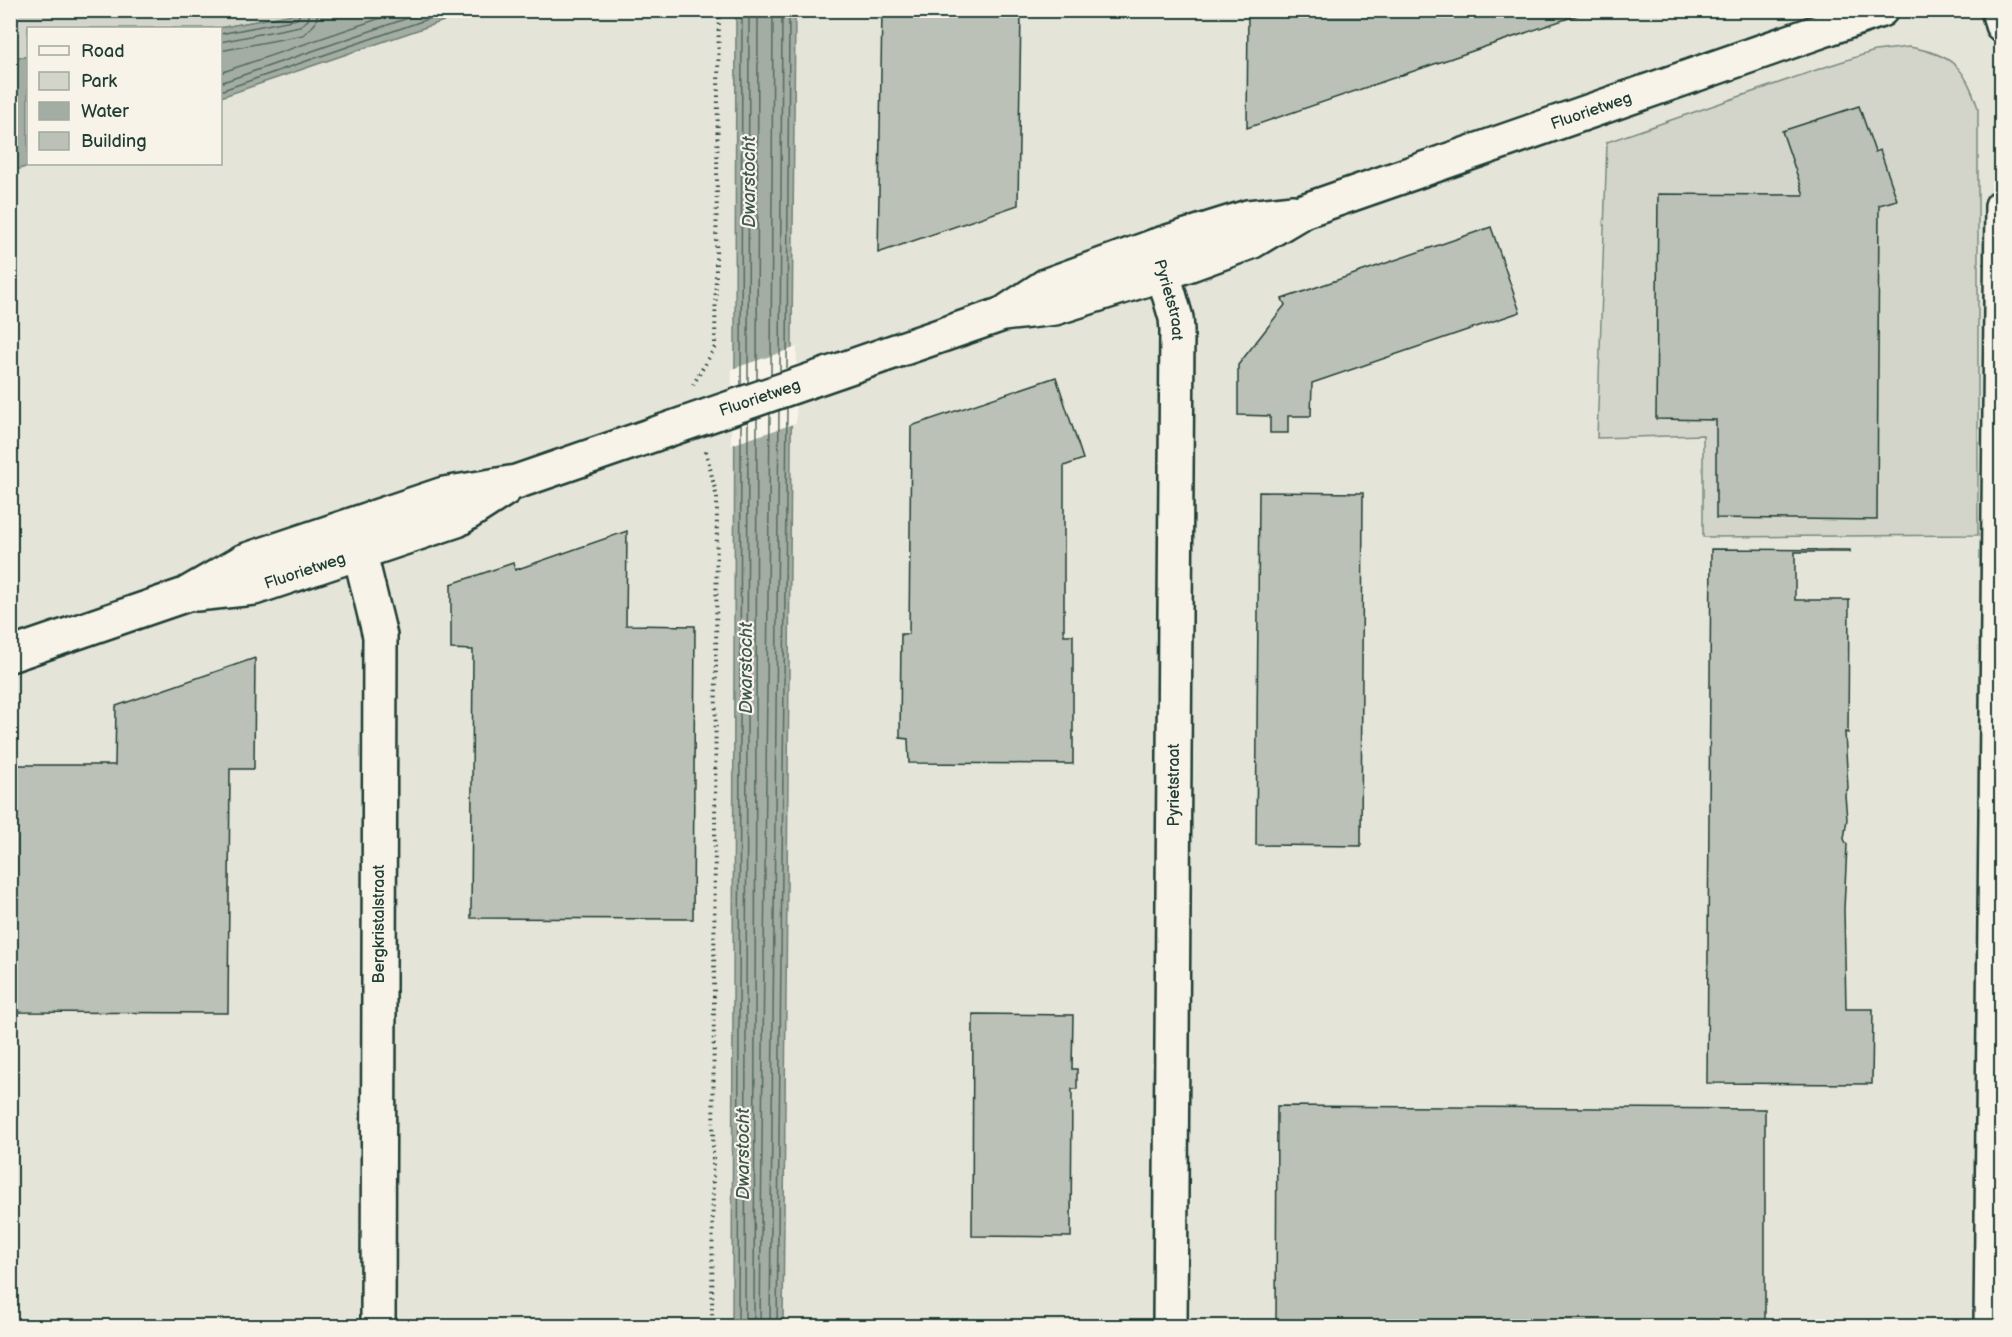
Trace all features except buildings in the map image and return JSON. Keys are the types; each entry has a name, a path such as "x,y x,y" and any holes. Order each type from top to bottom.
{"street":[{"name":"Fluorietweg","path":"10,656 185,595 244,561 356,538 444,494 516,482 1003,314 1047,285 1159,260 1248,217 1303,211 1881,10"},
{"path":"1998,10 2001,25"},
{"path":"1991,1326 2001,206"},
{"name":"Pyrietstraat","path":"1159,260 1177,324 1170,1326"},
{"name":"Bergkristalstraat","path":"356,538 380,636 378,1326"}],"path":[{"path":"712,1326 717,498 712,414 693,385 715,347 719,10"}],"shaded area":[{"path":"389,11 2001,11 2001,1326 11,1326 10,139 27,165 222,165 222,68"}],"green space":[{"path":"10,11 310,11 222,27 27,27 27,57 11,57"},
{"path":"1909,47 1936,54 1955,65 1962,72 1978,108 1978,535 1703,537 1703,435 1597,438 1607,142 1875,51"}],"water":[{"path":"310,10 473,11 222,97 222,27"},
{"name":"Dwarstocht","path":"795,10 783,1326 732,1326 736,11"},
{"path":"10,57 27,57 27,165 31,165 11,172"}],"pier":[{"path":"797,347 796,423 731,445 732,369"}]}
